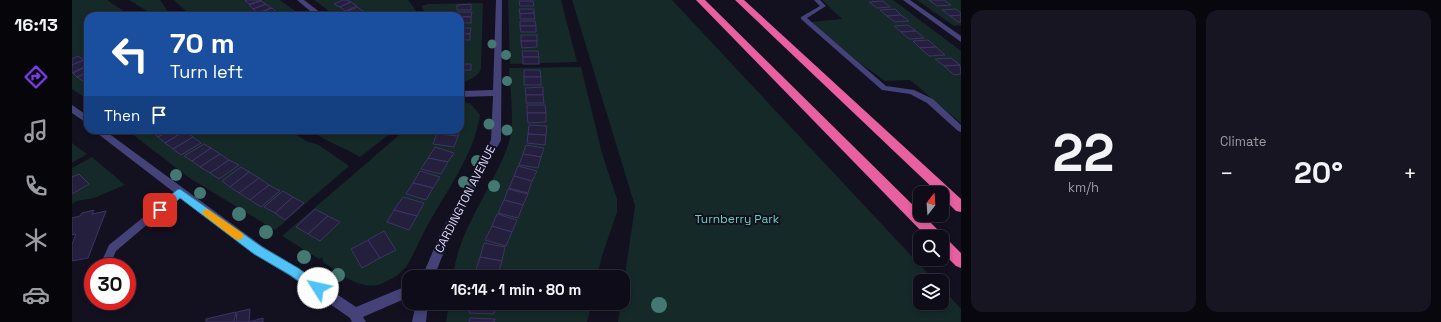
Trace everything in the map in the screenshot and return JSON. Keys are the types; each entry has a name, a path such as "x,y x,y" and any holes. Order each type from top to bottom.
{"highway":[{"path":"700,0 929,230"},
{"path":"739,0 961,207"},
{"path":"949,250 961,262"}],"street":[{"path":"300,0 316,12"},
{"name":"CARDINGTON AVENUE","path":"431,270 446,233 496,140 499,0"},
{"path":"906,0 961,40"},
{"path":"464,94 498,93"},
{"path":"72,108 84,118"},
{"path":"103,134 258,250 294,272 357,318 402,295"},
{"path":"419,322 421,310"}],"lane":[{"path":"817,0 823,6 803,18 884,88 912,92 930,101 961,129"},
{"path":"108,258 112,248 180,192"}],"green space":[{"path":"72,0 107,0 125,12 84,12 84,97 72,89"},
{"path":"129,0 160,0 168,12 148,12"},
{"path":"174,0 280,0 296,12 187,12"},
{"path":"314,0 408,0 417,12 330,12"},
{"path":"508,0 561,0 577,62 510,64"},
{"name":"Turnberry Park","path":"572,0 672,0 913,257 913,266 921,266 928,274 913,274 913,310 949,310 949,296 961,309 961,322 618,322 620,310 630,310 630,270 626,270 635,206"},
{"path":"822,0 893,0 961,51 961,123 910,80 885,81 860,63 811,22 842,19"},
{"path":"917,0 961,0 961,25 954,26"},
{"path":"483,3 481,69 478,74 472,78 464,81 464,12 425,12 421,6 428,4"},
{"path":"581,67 602,153 617,199 617,212 599,270 454,270 456,259 469,225 495,176 509,142 512,115 509,68"},
{"path":"464,103 470,103 480,115 477,129 467,157 406,267 389,280 378,285 370,286 363,285 349,279 323,262 322,257 319,259 282,236 400,134 464,134"},
{"path":"132,134 295,134 306,141 319,145 349,166 275,230 188,177"},
{"path":"317,134 390,134 360,157"},
{"path":"72,143 87,154 72,163"},
{"path":"92,157 125,185 94,198 77,201 72,204 72,168"},
{"path":"448,310 590,310 587,322 446,322"}],"building":[{"path":"262,0 250,4 245,1"},
{"path":"343,0 351,2 340,7 334,4"},
{"path":"929,0 944,0 951,5 937,6"},
{"path":"261,1 266,4 253,9 249,5"},
{"path":"519,1 533,1 534,6 520,6"},
{"path":"883,1 890,7 877,8 869,2"},
{"path":"351,2 357,6 345,11 340,7"},
{"path":"266,4 271,8 261,12 257,12 253,9"},
{"path":"471,4 471,10 457,10 457,5"},
{"path":"357,7 363,11 360,12 346,12"},
{"path":"272,8 277,12 262,12"},
{"path":"519,9 534,9 534,13 520,14"},
{"path":"895,9 901,15 887,16 880,10"},
{"path":"956,9 961,13 961,15 950,16 942,10"},
{"path":"464,12 472,12 471,17 464,16"},
{"path":"534,13 535,19 520,19 520,14"},
{"path":"901,15 909,21 895,22 887,16"},
{"path":"961,15 961,22 958,22 950,16"},
{"path":"464,17 471,17 471,23 464,23"},
{"path":"520,21 535,21 536,26 520,26"},
{"path":"908,25 916,31 901,32 894,26"},
{"path":"520,26 536,26 536,32 521,32"},
{"path":"464,28 471,28 470,34 464,34"},
{"path":"916,31 924,38 909,39 901,32"},
{"path":"464,34 470,34 470,40 464,40"},
{"path":"521,35 537,35 537,41 521,41"},
{"path":"928,40 936,47 920,48 913,41"},
{"path":"521,41 537,41 537,47 522,48"},
{"path":"936,47 945,55 929,56 920,48"},
{"path":"522,51 538,51 539,57 523,57"},
{"path":"78,56 84,60 72,65 72,59"},
{"path":"523,57 539,57 539,64 523,64"},
{"path":"951,58 960,65 944,66 935,59"},
{"path":"84,60 84,67 72,73 72,65"},
{"path":"464,64 471,64 471,70 464,70"},
{"path":"960,65 961,74 954,75 944,66"},
{"path":"84,68 84,74 77,77 73,73"},
{"path":"524,70 540,70 541,77 524,77"},
{"path":"84,74 84,81 83,81 77,77"},
{"path":"524,77 541,77 541,85 524,85"},
{"path":"543,87 543,95 526,95 525,88"},
{"path":"526,95 543,95 544,103 526,103"},
{"path":"527,105 545,105 546,113 527,113"},
{"path":"527,113 546,113 546,122 528,123"},
{"path":"529,125 547,126 546,135 528,134"},
{"path":"154,134 164,134 158,137"},
{"path":"164,134 180,134 165,143 158,137"},
{"path":"180,134 189,134 193,137 173,149 165,143"},
{"path":"437,134 459,134 458,136"},
{"path":"437,134 458,136 454,147 433,144"},
{"path":"528,134 546,135 545,145 527,143"},
{"path":"193,137 201,143 181,155 173,149"},
{"path":"204,144 211,148 192,161 184,156"},
{"path":"526,145 544,148 541,157 523,154"},
{"path":"435,147 454,153 448,162 428,158"},
{"path":"211,148 220,154 200,167 192,161"},
{"path":"220,154 229,160 210,173 200,167"},
{"path":"523,154 541,157 538,168 519,165"},
{"path":"428,158 448,162 441,174 421,169"},
{"path":"229,160 239,165 219,179 210,173"},
{"path":"518,166 537,171 532,181 514,176"},
{"path":"241,167 249,172 230,187 222,181"},
{"path":"420,171 440,177 433,188 413,183"},
{"path":"249,172 259,178 239,193 230,187"},
{"path":"79,174 89,184 72,194 72,177"},
{"path":"514,176 532,181 528,193 509,188"},
{"path":"259,178 269,185 250,200 239,193"},
{"path":"413,183 433,188 426,200 406,194"},
{"path":"269,185 280,191 261,207 250,200"},
{"path":"508,189 528,194 523,205 504,200"},
{"path":"283,191 293,197 275,213 264,207"},
{"path":"293,197 304,203 285,220 275,213"},
{"path":"403,197 424,203 417,216 394,210"},
{"path":"504,200 523,205 518,218 498,213"},
{"path":"315,209 328,216 308,234 296,227"},
{"path":"94,210 92,214 106,211 88,258 72,261 72,244 76,234 72,235 72,218 80,216 82,213"},
{"path":"394,210 417,216 409,230 387,222"},
{"path":"497,214 517,220 512,232 492,226"},
{"path":"328,216 340,222 320,241 308,234"},
{"path":"492,226 512,232 506,246 485,240"},
{"path":"384,231 396,250 380,258 368,240"},
{"path":"368,240 380,258 362,268 351,249"},
{"path":"484,243 505,247 502,261 480,257"},
{"path":"480,257 502,261 499,270 476,270"},
{"path":"250,309 249,322 236,322 237,312"},
{"path":"470,310 494,310 494,314 469,313"},
{"path":"236,312 234,322 206,322 206,319"},
{"path":"263,318 263,322 249,322"},
{"path":"470,318 495,319 494,322 469,322"}],"slow traffic":[{"path":"207,213 239,236"}],"route":[{"path":"160,210 180,192 258,250 318,288"}]}
